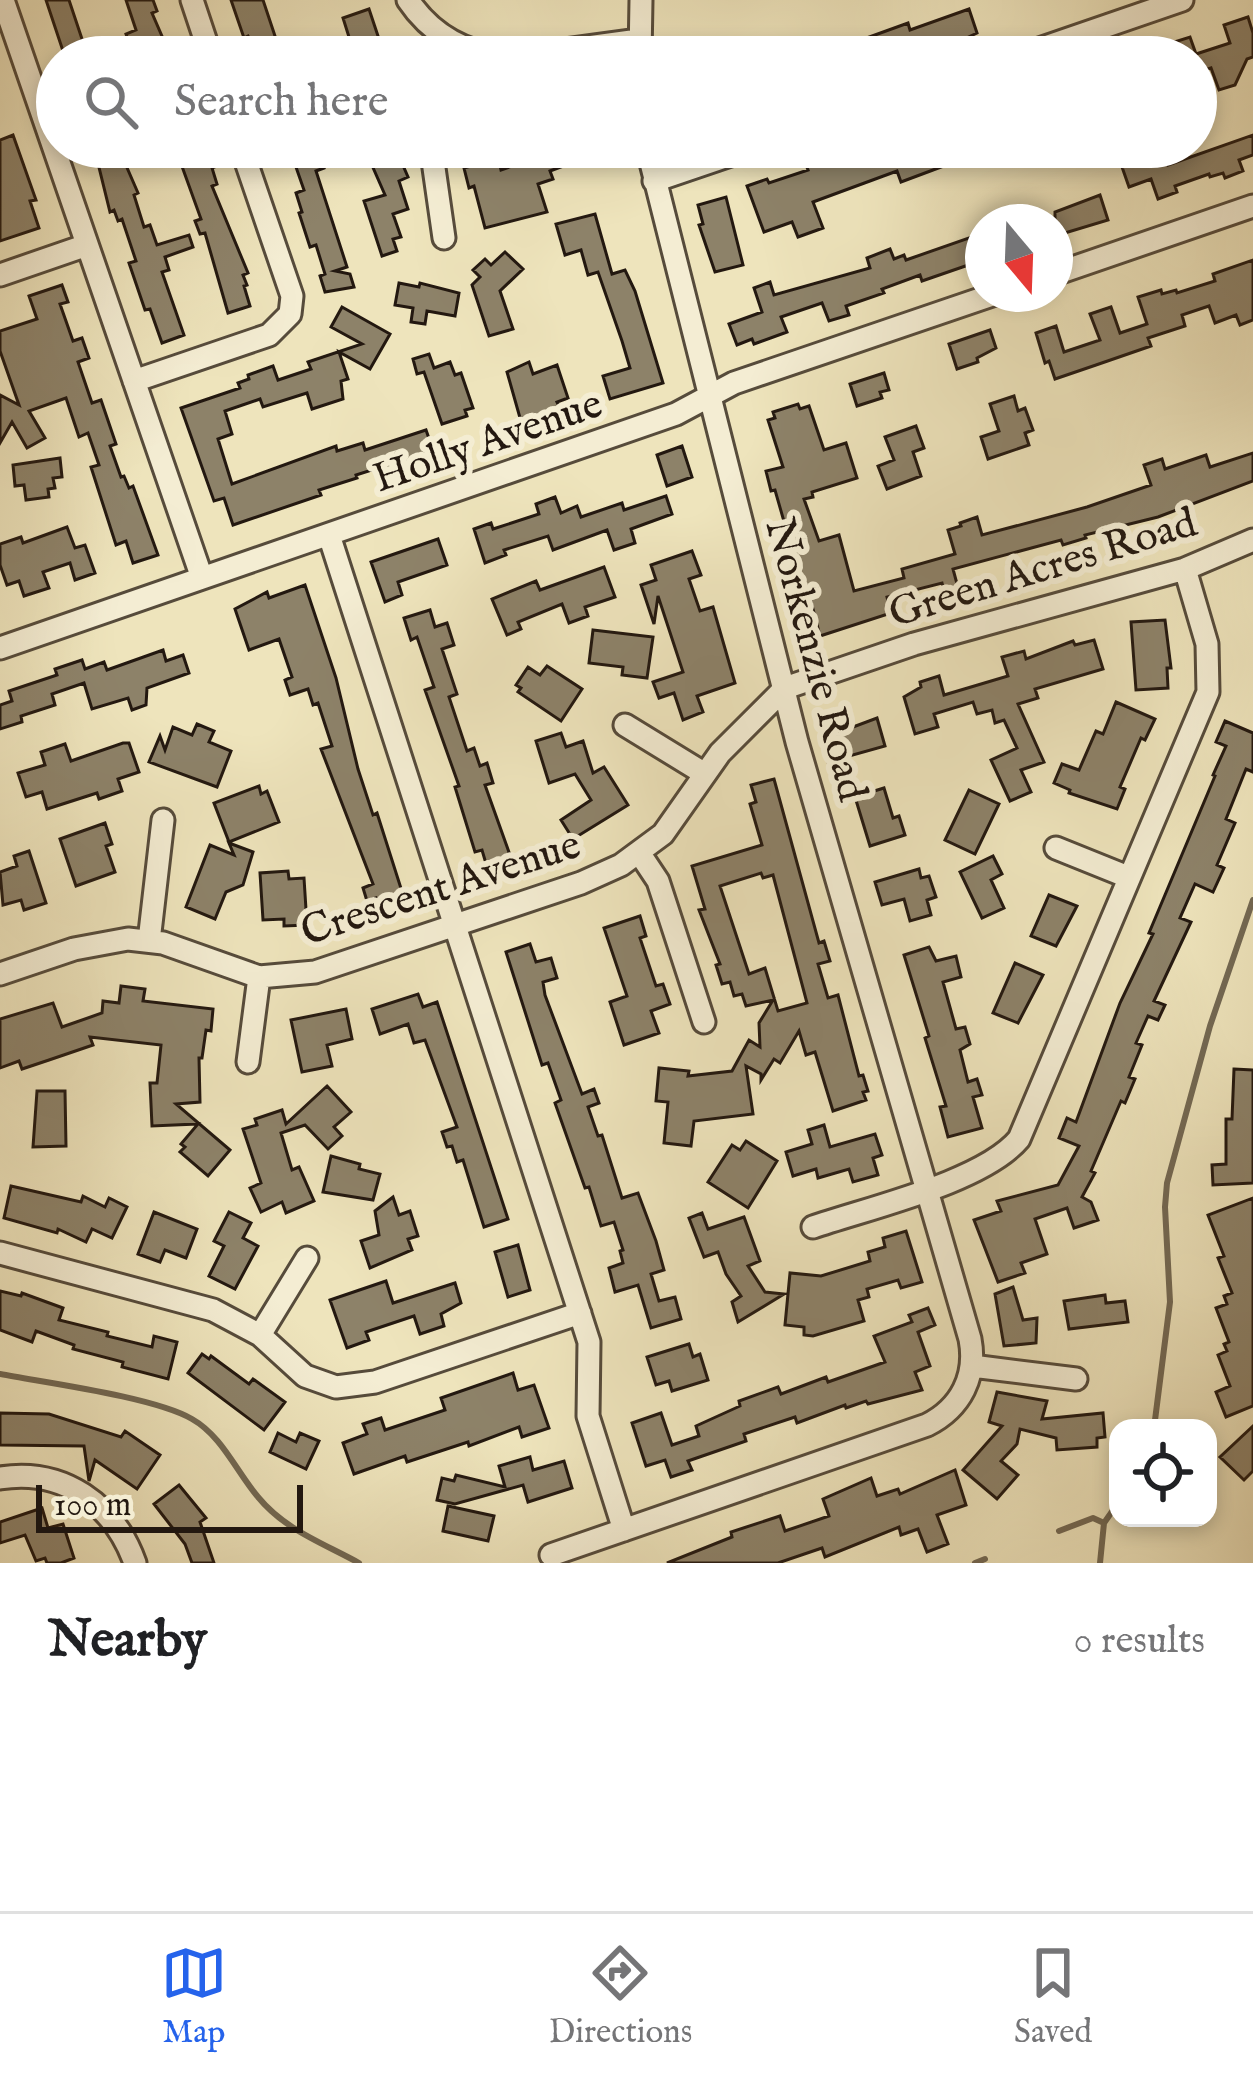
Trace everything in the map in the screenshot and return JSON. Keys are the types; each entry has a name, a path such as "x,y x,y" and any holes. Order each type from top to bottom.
{"street":[{"path":"3,0 36,96"},
{"path":"192,0 204,36"},
{"path":"408,0 434,36"},
{"path":"640,36 641,0"},
{"path":"1077,36 1182,0"},
{"path":"61,168 202,578"},
{"path":"134,381 268,335 290,314 292,296 249,168"},
{"path":"434,168 444,238"},
{"name":"Norkenzie Road","path":"651,168 784,688 928,1188 970,1339 973,1366"},
{"path":"654,182 694,168"},
{"path":"1073,268 1253,206"},
{"path":"0,275 87,245"},
{"name":"Holly Avenue","path":"0,648 676,414 734,383 965,304"},
{"path":"328,535 580,1313 590,1352 588,1416 624,1529"},
{"name":"Green Acres Road","path":"784,688 914,644 1186,568 1253,540"},
{"path":"813,1227 996,1162 1018,1139 1203,706 1210,681 1207,644 1186,568"},
{"name":"Crescent Avenue","path":"0,974 104,941 149,940 260,977 316,972 581,883 640,854 678,816 705,774 756,713 784,688"},
{"path":"625,725 705,774"},
{"path":"149,940 163,820"},
{"path":"1056,848 1128,877"},
{"name":"Crescent Avenue","path":"640,854 658,881 704,1022"},
{"name":"Crescent Avenue","path":"248,1062 260,977"},
{"path":"0,1253 213,1310 260,1334 305,1376 336,1387 354,1387 580,1313"},
{"path":"260,1334 308,1258"},
{"path":"551,1555 927,1425 953,1407 973,1366 1076,1378"},
{"path":"0,1478 41,1478 89,1497 119,1527 135,1563"}],"building":[{"path":"46,0 69,0 81,36 58,36"},
{"path":"126,0 153,0 157,11 152,13 162,36 127,36 136,30"},
{"path":"231,0 263,0 275,36 243,36"},
{"path":"369,9 378,36 349,36 343,18"},
{"path":"969,9 977,33 872,36 908,23 910,30"},
{"path":"1248,17 1253,57 1247,59 1235,85 1219,90 1217,47 1230,43 1224,25"},
{"path":"13,135 36,200 30,201 39,228 0,241 0,140"},
{"path":"1253,135 1253,155 1239,160 1243,171 1225,178 1223,173 1209,174 1175,186 1177,192 1158,199 1151,179 1129,187 1122,168 1217,168 1217,148"},
{"path":"99,168 127,168 144,227 150,225 157,245 189,235 193,247 165,257 169,270 162,272 184,335 162,343 129,263 136,261 122,219 118,221 114,210 110,212"},
{"path":"183,168 212,168 217,184 212,186 248,273 243,275 250,306 228,313 205,233 200,234 195,221 201,219"},
{"path":"296,168 324,168 316,171 347,267 335,271 350,274 354,287 325,292 316,245 310,247 299,213 296,193 304,190"},
{"path":"373,168 404,168 408,177 399,181 408,209 393,214 401,237 393,239 397,251 382,256 364,201 385,195"},
{"path":"464,168 558,168 550,171 553,179 538,184 547,212 485,228"},
{"path":"938,168 901,182 897,171 813,202 823,228 798,237 792,222 764,232 747,186 808,170"},
{"path":"1100,195 1108,220 1073,231 1073,205"},
{"path":"726,197 743,265 715,272 699,225 703,224 698,205"},
{"path":"595,214 612,274 625,270 635,291 663,383 610,399 603,376 630,368 622,341 598,272 588,275 581,250 565,255 556,224"},
{"path":"965,239 965,266 882,289 884,293 846,306 849,315 829,321 822,303 781,317 787,332 737,345 729,324 762,312 754,288 770,282 774,295 870,268 867,258 890,249 894,259 904,255 906,260"},
{"path":"505,252 523,269 500,291 513,329 489,336 472,285 480,277 473,270 485,259 491,265"},
{"path":"1253,260 1253,320 1240,325 1236,315 1215,323 1209,306 1182,315 1185,326 1148,338 1151,346 1055,379 1049,361 1045,363 1036,333 1056,326 1064,352 1100,340 1090,314 1111,307 1120,333 1147,324 1138,297 1161,290 1162,294 1177,293 1215,281 1213,274"},
{"path":"399,283 459,293 455,316 427,311 425,324 411,322 413,308 395,305"},
{"path":"62,285 68,302 60,304 73,341 82,338 89,358 78,362 92,403 101,400 121,477 129,488 133,486 158,555 133,563 126,541 116,545 91,467 99,465 88,433 79,437 66,398 29,411 45,438 27,448 12,422 0,443 0,395 19,405 0,351 0,331 37,319 29,296"},
{"path":"342,307 390,334 370,369 339,352 348,379 341,381 343,399 312,409 307,393 263,407 260,399 225,411 232,434 218,439 232,484 336,446 337,451 363,443 365,450 426,430 435,456 402,470 386,471 384,466 356,475 319,490 321,495 233,525 224,498 214,501 181,408 240,388 238,383 249,379 248,375 273,366 278,380 311,369 308,362 362,344 331,327"},
{"path":"990,330 996,348 977,358 978,362 957,369 949,344"},
{"path":"429,354 434,368 450,362 455,375 461,373 473,408 465,410 467,416 442,424 424,372 417,374 413,359"},
{"path":"529,362 533,374 557,365 568,398 557,402 560,408 538,415 541,426 524,432 507,372"},
{"path":"884,373 889,390 880,392 882,398 857,406 850,384"},
{"path":"1014,396 1018,411 1025,408 1033,430 1025,433 1029,445 988,459 981,437 999,431 990,404"},
{"path":"798,404 800,409 809,406 824,450 846,443 857,478 804,499 819,541 839,535 854,591 904,578 902,569 955,554 948,530 960,523 977,517 982,535 1087,507 1151,485 1144,465 1162,459 1165,469 1206,455 1210,467 1253,453 1253,481 1158,517 1063,545 1061,540 953,569 960,595 946,599 942,583 887,597 891,613 820,636 807,586 797,588 791,569 797,567 766,471 783,467 768,420 775,418 773,412"},
{"path":"916,426 924,448 913,452 921,476 887,489 878,466 894,460 885,437"},
{"path":"682,446 692,477 667,486 657,455"},
{"path":"60,458 62,477 53,478 55,488 48,489 49,497 26,500 24,485 15,486 13,465"},
{"path":"666,496 672,514 631,529 635,543 614,550 607,530 553,550 548,536 504,550 506,555 485,563 474,529 491,523 493,529 539,514 536,504 555,497 561,513 577,506 581,517 622,503 624,510"},
{"path":"67,527 75,548 85,545 95,573 75,580 70,563 43,572 49,588 24,596 19,581 7,585 0,544 21,537 23,543"},
{"path":"438,539 447,565 398,582 402,595 385,602 371,562"},
{"path":"692,551 701,575 689,579 700,611 713,607 735,683 697,696 703,712 683,720 674,693 659,698 653,682 683,672 658,596 654,624 641,585 656,580 651,565"},
{"path":"604,567 615,597 585,607 588,616 569,623 562,604 518,622 521,629 507,635 492,599 536,581 540,590"},
{"path":"305,585 336,678 358,769 405,901 380,909 376,898 367,901 363,888 373,884 321,749 332,746 318,703 313,705 308,689 290,695 285,680 292,677 279,639 249,650 235,609 267,592 269,598"},
{"path":"430,610 435,627 447,623 454,645 442,649 457,694 449,697 467,751 474,748 480,766 487,763 493,783 485,785 515,869 490,877 482,850 475,852 455,787 459,786 425,690 434,687 417,637 411,640 404,618"},
{"path":"1165,620 1171,668 1167,668 1168,688 1136,690 1131,622"},
{"path":"593,630 653,637 647,678 622,675 623,667 589,663"},
{"path":"1094,640 1103,669 1035,689 1038,698 1018,704 1044,762 1021,770 1031,792 1010,801 991,760 1017,748 1004,720 995,723 992,710 977,714 973,702 934,714 938,727 915,734 904,697 921,687 920,682 939,676 944,695 1008,676 1002,657 1024,651 1026,659 1073,641 1075,645"},
{"path":"163,650 166,661 183,655 189,673 147,688 146,705 132,710 128,698 92,709 84,683 52,694 55,705 0,729 0,705 12,701 9,691 57,675 55,669 82,660 85,669 104,662 107,670"},
{"path":"547,666 582,689 561,721 518,692 521,688 516,685 528,667 540,675"},
{"path":"1116,702 1155,719 1145,740 1141,738 1120,787 1125,789 1117,809 1054,783 1062,764 1079,770 1096,731 1103,734"},
{"path":"877,718 885,746 828,762 821,739"},
{"path":"1225,721 1253,733 1253,772 1246,769 1226,819 1235,823 1217,865 1224,868 1213,892 1195,884 1180,918 1191,922 1154,1001 1165,1005 1158,1020 1148,1016 1136,1043 1142,1045 1129,1077 1135,1079 1125,1103 1121,1101 1082,1197 1091,1202 1098,1220 1074,1228 1067,1208 1035,1219 1047,1254 1021,1263 1025,1273 998,1282 974,1220 1001,1211 997,1201 1058,1185 1079,1146 1059,1138 1067,1118 1076,1122 1120,1003 1153,934 1149,933 1226,746 1216,742"},
{"path":"197,724 214,731 209,742 231,751 217,787 149,762 160,736 165,750 173,727 192,735"},
{"path":"561,733 566,747 583,741 593,773 604,767 628,805 573,839 561,820 591,800 575,774 549,783 536,741"},
{"path":"129,743 139,772 118,779 122,791 99,799 97,793 47,809 42,792 26,797 18,773 45,765 41,752 65,744 71,761"},
{"path":"774,779 819,943 824,941 830,961 818,964 828,998 838,995 859,1076 863,1075 868,1091 863,1092 866,1100 833,1111 815,1052 806,1055 799,1031 780,1063 774,1059 761,1080 761,1074 746,1066 753,1114 694,1121 691,1146 664,1143 668,1102 656,1101 659,1068 689,1071 688,1076 732,1071 749,1040 760,1047 759,1023 773,1000 746,1006 742,994 734,996 730,982 722,984 716,965 720,964 699,910 705,909 692,866 762,845 750,804 756,802 751,785","holes":["761,873 763,878 773,875 807,1003 778,1011 765,968 749,974 720,886"]},
{"path":"259,786 261,794 267,791 279,822 229,842 214,803"},
{"path":"884,788 893,818 899,816 905,835 870,846 855,797"},
{"path":"969,790 999,804 975,854 945,840"},
{"path":"105,823 112,844 106,846 115,872 76,886 60,839"},
{"path":"229,843 253,852 243,885 226,892 215,919 186,907 210,845 234,855"},
{"path":"29,851 46,903 24,910 21,900 3,905 0,872 17,866 14,856"},
{"path":"993,856 1002,874 991,880 1004,908 982,918 960,872"},
{"path":"919,869 921,878 929,876 936,897 927,900 931,915 910,921 904,899 882,905 875,882"},
{"path":"288,871 289,879 304,878 307,925 263,920 260,873"},
{"path":"1049,895 1077,906 1056,946 1031,936"},
{"path":"640,916 646,936 640,938 656,986 663,984 670,1004 651,1011 659,1033 624,1045 610,1002 627,996 604,928"},
{"path":"530,944 536,962 551,958 557,978 543,982 545,995 582,1094 594,1089 599,1103 588,1107 622,1198 638,1193 656,1241 664,1270 651,1274 659,1301 675,1297 681,1319 651,1328 638,1285 615,1292 609,1268 623,1263 623,1250 614,1222 601,1226 589,1187 585,1188 555,1103 561,1100 548,1063 542,1065 506,952"},
{"path":"929,947 936,961 956,956 961,977 943,982 956,1029 965,1027 970,1044 960,1050 968,1082 977,1079 982,1095 973,1097 982,1128 948,1137 940,1107 946,1106 904,955"},
{"path":"1015,963 1043,975 1018,1023 993,1013"},
{"path":"121,986 145,989 143,1001 213,1009 211,1031 206,1030 199,1058 200,1102 176,1104 230,1150 208,1176 180,1152 198,1124 152,1126 150,1083 157,1083 161,1045 90,1037 93,1045 22,1069 19,1061 0,1068 0,1019 53,1003 62,1027 102,1013 103,1001 119,1003"},
{"path":"418,994 423,1007 437,1002 508,1219 484,1227 463,1160 457,1162 442,1132 457,1127 425,1040 414,1043 408,1024 380,1034 372,1009"},
{"path":"346,1009 352,1039 327,1045 332,1066 302,1072 291,1020"},
{"path":"1234,1069 1253,1070 1253,1183 1213,1185 1212,1165 1226,1164 1226,1119 1232,1119"},
{"path":"327,1086 351,1112 334,1127 342,1136 328,1149 305,1125 281,1133 292,1170 299,1167 314,1201 286,1213 282,1202 261,1212 250,1188 261,1183 243,1129 257,1125 255,1119 282,1110 286,1124"},
{"path":"37,1091 65,1091 66,1146 33,1147"},
{"path":"824,1125 830,1147 875,1134 882,1155 873,1158 878,1175 853,1182 849,1169 818,1178 816,1169 793,1176 786,1152 812,1144 808,1130"},
{"path":"746,1141 777,1161 748,1208 708,1182 732,1145 740,1150"},
{"path":"331,1156 380,1174 373,1200 323,1192"},
{"path":"11,1186 81,1202 83,1196 105,1207 109,1198 127,1207 112,1238 92,1229 86,1242 58,1229 57,1233 4,1218"},
{"path":"393,1197 399,1215 410,1211 418,1236 408,1239 412,1250 370,1268 361,1241 379,1235 375,1211"},
{"path":"1253,1198 1253,1406 1226,1417 1216,1392 1230,1386 1218,1355 1227,1351 1224,1344 1229,1342 1216,1308 1227,1304 1224,1296 1232,1293 1208,1215"},
{"path":"154,1212 197,1229 186,1258 165,1250 160,1262 138,1254"},
{"path":"229,1212 251,1223 243,1238 258,1246 235,1289 209,1276 224,1246 214,1241"},
{"path":"702,1213 708,1229 744,1217 760,1261 748,1266 765,1292 784,1294 738,1322 732,1302 741,1296 718,1252 704,1257 689,1218"},
{"path":"906,1231 922,1282 901,1288 898,1280 867,1289 869,1297 858,1300 864,1321 813,1336 804,1335 804,1327 785,1325 790,1273 821,1276 870,1261 868,1252 885,1247 883,1238"},
{"path":"518,1245 530,1290 508,1297 495,1252"},
{"path":"386,1281 393,1303 455,1283 461,1303 441,1314 444,1326 420,1334 414,1316 366,1332 369,1340 347,1348 330,1300"},
{"path":"1013,1287 1023,1320 1037,1318 1036,1343 1004,1346 995,1294"},
{"path":"0,1291 22,1293 63,1308 59,1320 108,1332 107,1336 152,1347 154,1336 177,1342 168,1379 122,1367 123,1362 73,1349 74,1345 36,1331 32,1342 0,1330"},
{"path":"1105,1295 1106,1303 1125,1301 1128,1322 1069,1329 1064,1301"},
{"path":"928,1308 935,1325 918,1332 930,1366 915,1372 922,1390 845,1405 797,1423 795,1417 744,1434 746,1441 688,1461 692,1470 671,1477 665,1460 646,1466 632,1423 661,1413 672,1445 699,1436 696,1426 740,1406 739,1401 778,1387 781,1394 826,1377 828,1382 885,1362 874,1336 912,1322 909,1315"},
{"path":"689,1344 693,1357 700,1354 708,1380 672,1391 669,1381 656,1385 647,1357"},
{"path":"202,1354 249,1384 253,1379 285,1402 264,1430 188,1373"},
{"path":"513,1373 518,1390 534,1385 549,1428 522,1437 519,1427 469,1446 468,1442 407,1462 405,1456 354,1474 343,1443 367,1434 363,1424 381,1418 385,1430 445,1410 441,1398"},
{"path":"997,1392 1047,1401 1042,1419 1103,1413 1105,1437 1097,1438 1097,1447 1057,1450 1056,1438 1020,1429 1017,1444 1001,1461 1018,1475 997,1499 963,1470 1002,1426 989,1422"},
{"path":"0,1413 49,1414 121,1437 125,1431 160,1455 137,1489 95,1460 89,1481 84,1446 0,1445"},
{"path":"1253,1426 1253,1471 1244,1480 1220,1457"},
{"path":"278,1433 296,1442 300,1433 319,1441 306,1469 270,1452"},
{"path":"530,1457 533,1470 564,1461 572,1488 528,1502 523,1485 455,1504 437,1500 442,1478 454,1481 456,1475 505,1487 499,1466"},
{"path":"955,1470 966,1505 937,1515 948,1544 927,1552 918,1529 901,1535 899,1527 825,1557 822,1548 778,1563 667,1563 732,1537 731,1532 780,1516 785,1531 829,1516 823,1499 871,1478 877,1496 898,1489 900,1494"},
{"path":"179,1485 206,1518 200,1522 214,1563 192,1563 185,1544 154,1504"},
{"path":"448,1506 494,1516 488,1541 443,1531"},
{"path":"42,1508 48,1528 63,1524 74,1558 61,1563 47,1563 45,1558 36,1561 25,1535 0,1543 0,1522"}],"waterway":[{"path":"1155,1419 1170,1302 1167,1183 1210,1026 1253,900"},
{"path":"0,1374 127,1397 192,1419 212,1435 258,1497 280,1518 359,1563"},
{"path":"1104,1523 1109,1516"},
{"path":"1059,1531 1093,1518 1104,1523 1100,1563"},
{"path":"975,1563 985,1559"}]}
